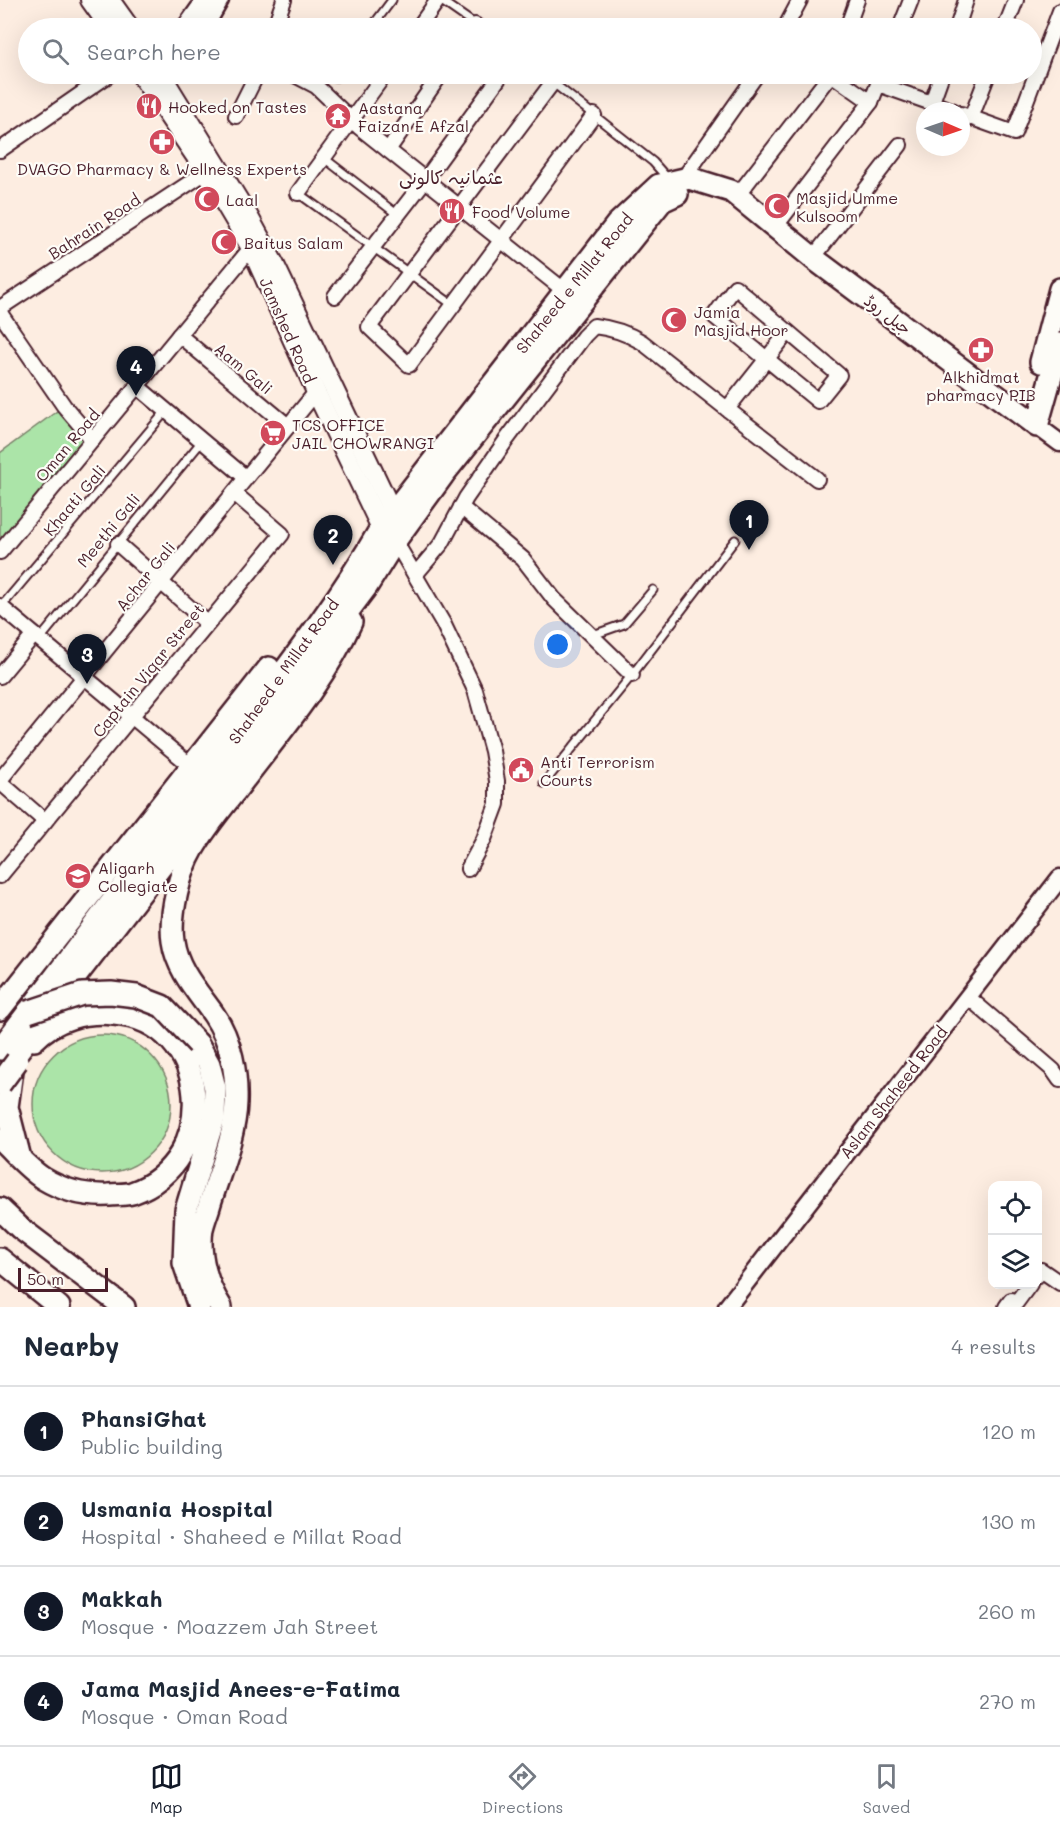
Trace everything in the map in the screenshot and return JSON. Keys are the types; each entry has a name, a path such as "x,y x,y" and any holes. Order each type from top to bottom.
{"main road":[{"path":"90,0 103,18"},
{"path":"110,0 123,18"},
{"name":"Jamshed Road","path":"156,84 251,248 316,392 392,529"},
{"name":"Jamshed Road","path":"157,84 249,217 275,265 392,529"},
{"path":"677,181 689,178 716,186"},
{"name":"Shaheed e Millat Road","path":"361,579 392,529 443,475 573,297 618,224 659,185 677,181"},
{"name":"Shaheed e Millat Road","path":"573,297 662,201 672,195 716,186"},
{"name":"جیل روڈ","path":"716,186 731,191 813,258 1031,422"},
{"path":"1031,422 1057,335 1060,289"},
{"path":"5,999 201,767 339,575 361,579"},
{"path":"20,1158 7,1107 14,1056 191,828 361,579"},
{"path":"221,1307 215,1298 203,1261 202,1230 229,1139 236,1103 235,1072 227,1040 215,1017 195,991 180,964 173,940 174,914 180,879 192,850 210,823 276,738 338,651 361,579"},
{"path":"0,1083 8,1055 28,1012 165,831 201,767"},
{"path":"28,1012 82,994 111,993 136,996 162,1006 198,1044 209,1064 215,1088 214,1118 186,1210 184,1263 199,1307"},
{"path":"0,1139 43,1178 75,1193 130,1194 158,1181 175,1163 189,1140 195,1110 192,1078 184,1058 172,1040 146,1022 125,1015 88,1014 45,1029 8,1055"},
{"path":"0,1209 20,1228 116,1304"},
{"path":"0,1259 59,1307"}],"street":[{"path":"192,18 205,0"},
{"path":"210,18 220,0"},
{"path":"278,18 284,0"},
{"path":"426,18 439,0"},
{"path":"790,18 800,0"},
{"path":"851,18 857,0"},
{"path":"904,18 911,0"},
{"path":"960,18 966,0"},
{"path":"1009,18 1016,0"},
{"path":"1042,59 1060,11"},
{"path":"0,150 96,84"},
{"path":"236,116 252,84"},
{"path":"312,84 388,150 573,297"},
{"path":"298,193 378,84"},
{"path":"388,150 434,84"},
{"path":"335,296 425,180 495,84"},
{"path":"543,84 460,208 369,327 409,365 594,115"},
{"path":"677,181 750,84"},
{"path":"737,196 823,84"},
{"path":"845,84 871,102"},
{"path":"774,226 871,102 878,84"},
{"path":"891,84 932,102 938,84"},
{"path":"970,108 983,84"},
{"path":"970,117 1014,133 1032,84"},
{"path":"813,258 900,145"},
{"name":"Bahrain Road","path":"0,308 206,172"},
{"name":"Oman Road","path":"0,552 251,248"},
{"path":"735,287 839,375 818,401 765,360 714,316 735,287"},
{"path":"0,313 64,406 93,440"},
{"path":"415,575 442,543 461,507 507,439 584,336 594,326 628,334 642,342 817,479"},
{"path":"727,409 788,332"},
{"name":"Aam Gali","path":"179,335 288,426"},
{"path":"137,386 245,477"},
{"name":"Achar Gali","path":"0,781 316,392"},
{"name":"جیل روڈ","path":"1031,422 1060,443"},
{"name":"Captain Viqar Street","path":"0,876 282,534 234,493"},
{"path":"461,507 523,559 554,599 632,675"},
{"path":"392,529 476,690 492,752 497,781 497,804 487,832 468,869"},
{"path":"118,544 207,623"},
{"path":"1,606 131,716 201,767"},
{"name":"Meethi Gali","path":"0,676 37,637"},
{"path":"0,781 45,820"},
{"name":"Aslam Shaheed Road","path":"727,1307 1060,878"},
{"path":"968,997 1053,1070 1060,1080"},
{"path":"1042,1271 1060,1283"},
{"path":"1014,1306 1026,1289"}],"lane":[{"path":"378,18 392,0"},
{"path":"439,0 464,18"},
{"path":"555,84 677,181"},
{"path":"324,158 398,215"},
{"path":"298,193 453,305"},
{"name":"Khaati Gali","path":"1,606 166,411"},
{"name":"Meethi Gali","path":"37,637 118,544 202,441"},
{"path":"544,783 632,675 735,540"},
{"path":"591,636 624,624 653,590"}],"green space":[{"path":"64,406 93,440 0,552 0,453"},
{"path":"102,1035 129,1040 141,1046 151,1055 160,1065 166,1077 171,1104 166,1131 160,1143 151,1153 141,1162 129,1168 102,1173 75,1168 63,1162 53,1153 44,1143 38,1131 33,1104 38,1077 44,1065 53,1055 63,1046 75,1040"}],"place":[{"name":"Hooked on Tastes","path":"149,106"},
{"name":"Aastana Faizan E Afzal","path":"338,116"},
{"name":"DVAGO Pharmacy & Wellness Experts","path":"162,142"},
{"name":"Laal","path":"207,199"},
{"name":"Masjid Umme Kulsoom","path":"777,206"},
{"name":"Food Volume","path":"452,211"},
{"name":"Baitus Salam","path":"224,242"},
{"name":"Jamia Masjid Hoor","path":"674,320"},
{"name":"Alkhidmat pharmacy PIB","path":"981,350"},
{"name":"Jama Masjid Anees-e-Fatima","path":"136,396"},
{"name":"TCS OFFICE JAIL CHOWRANGI","path":"273,433"},
{"name":"PhansiGhat","path":"749,550"},
{"name":"Usmania Hospital","path":"333,565"},
{"name":"Makkah","path":"87,684"},
{"name":"Anti Terrorism Courts","path":"521,770"},
{"name":"Aligarh Collegiate","path":"78,876"}],"district":[{"name":"عثمانیہ کالونی","path":"451,177"}]}
